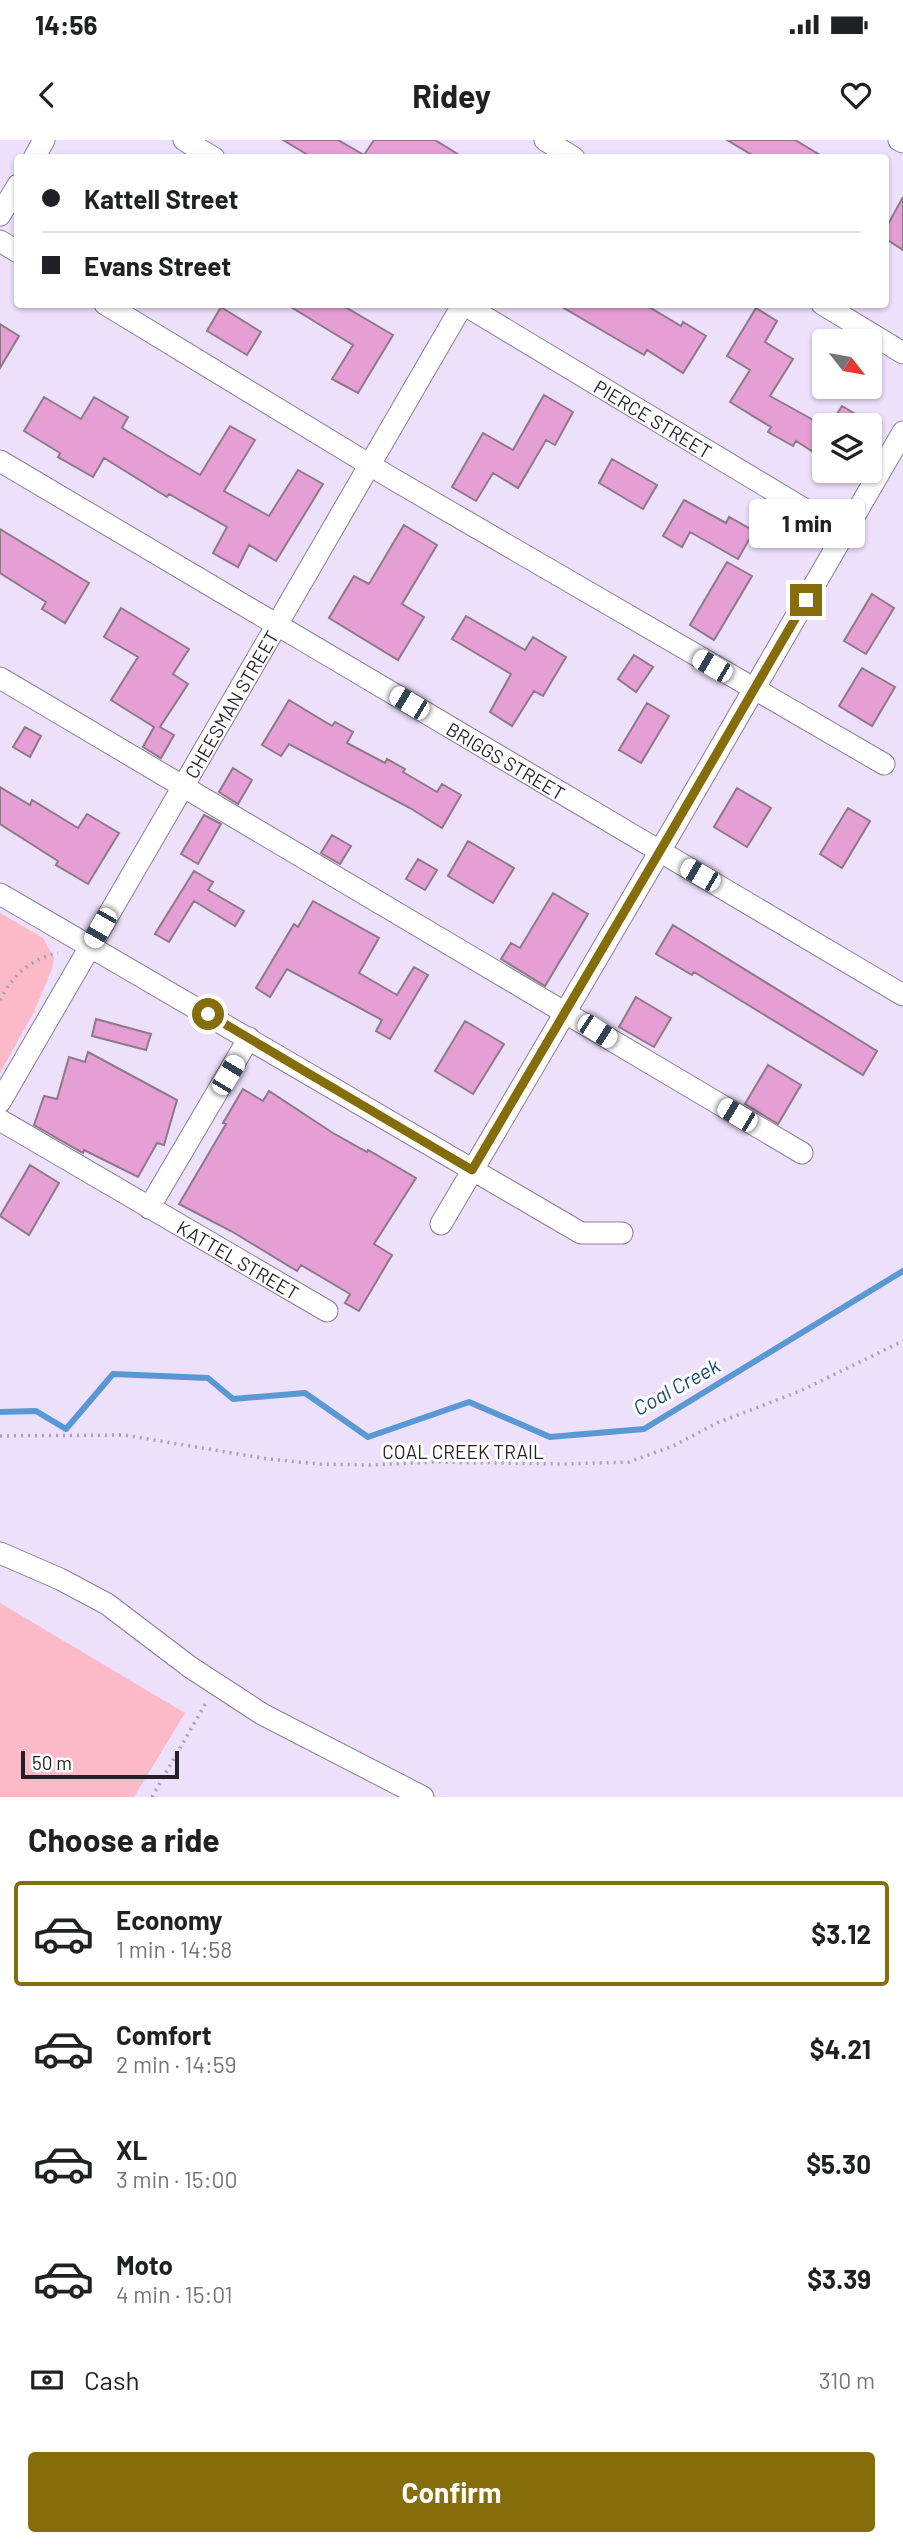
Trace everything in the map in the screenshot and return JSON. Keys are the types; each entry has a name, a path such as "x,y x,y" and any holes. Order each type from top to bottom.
{"street":[{"path":"184,140 207,154"},
{"path":"0,215 14,192"},
{"path":"112,308 370,465 884,764"},
{"name":"CHEESMAN STREET","path":"0,1102 461,308"},
{"name":"PIERCE STREET","path":"468,308 844,533"},
{"path":"829,308 903,353"},
{"path":"441,1224 903,432"},
{"name":"BRIGGS STREET","path":"0,461 903,995"},
{"path":"0,678 802,1153"},
{"path":"0,894 581,1233 622,1233"},
{"path":"149,1208 249,1038"},
{"name":"KATTEL STREET","path":"0,1120 327,1311"},
{"path":"0,1553 60,1578 107,1604 190,1667 262,1714 423,1797"}],"path":[{"path":"0,1000 6,986 17,973 35,961 58,953"},
{"name":"COAL CREEK TRAIL","path":"0,1437 124,1435 268,1459 320,1464 629,1462 673,1446 716,1423 800,1391 903,1341"},
{"path":"152,1797 217,1685"}],"shaded area":[{"path":"0,913 43,938 54,958 34,1012 0,1073"},
{"path":"0,1603 185,1713 134,1797 0,1797"}],"building":[{"path":"283,140 338,140 362,154 306,154"},
{"path":"374,140 435,140 458,154 365,154"},
{"path":"727,140 795,140 818,154 750,154"},
{"path":"903,197 903,250 889,241 889,223"},
{"path":"223,308 261,332 247,355 207,331"},
{"path":"293,308 347,308 393,335 358,393 332,379 353,345"},
{"path":"564,308 651,308 681,326 683,322 706,336 683,373 647,350 644,355"},
{"path":"756,308 777,321 765,342 793,359 770,396 812,419 812,451 796,441 793,446 768,432 771,427 730,402 750,370 727,356"},
{"path":"0,324 19,336 0,368"},
{"path":"544,395 573,412 555,445 546,440 518,488 493,473 476,501 452,487 483,433 513,450"},
{"path":"44,397 81,419 94,397 128,417 122,428 200,475 230,426 255,440 224,491 269,516 298,470 323,484 276,561 249,545 238,567 213,553 227,527 169,494 167,497 104,458 93,477 58,457 60,453 24,431"},
{"path":"842,406 854,413 838,413"},
{"path":"612,459 657,485 643,509 599,483"},
{"path":"684,500 726,523 729,517 754,531 738,559 690,532 682,547 663,536"},
{"path":"404,525 437,545 402,604 424,617 398,660 329,618 354,576 369,584"},
{"path":"0,529 89,583 65,623 42,609 46,602 0,573"},
{"path":"727,562 752,576 714,640 690,625"},
{"path":"872,594 894,608 866,654 844,641"},
{"path":"121,608 189,649 173,674 188,684 160,727 174,735 161,758 143,747 154,727 111,700 138,657 104,637"},
{"path":"466,616 525,650 533,637 566,657 543,696 534,691 512,726 490,712 511,674 452,639"},
{"path":"634,655 653,667 636,692 618,679"},
{"path":"862,668 895,687 872,726 839,706"},
{"path":"289,700 332,726 335,722 353,732 347,743 385,763 387,759 437,792 442,784 461,795 442,828 410,808 289,744 281,756 262,745"},
{"path":"647,703 669,716 641,763 619,750"},
{"path":"25,727 41,736 30,757 13,747"},
{"path":"233,768 252,780 238,804 219,792"},
{"path":"0,787 30,805 32,800 78,828 87,814 119,833 88,884 56,865 58,861 0,824"},
{"path":"737,788 771,808 747,847 714,827"},
{"path":"848,808 870,821 842,868 820,854"},
{"path":"204,815 221,824 198,864 181,854"},
{"path":"332,835 351,846 340,864 321,853"},
{"path":"468,841 514,868 493,903 448,876"},
{"path":"418,859 437,870 425,890 406,879"},
{"path":"194,871 213,882 208,890 244,911 235,926 194,901 169,942 155,934"},
{"path":"553,893 588,914 545,986 501,959 511,943 520,948"},
{"path":"313,901 379,938 359,973 397,995 414,967 428,975 390,1039 376,1031 382,1020 287,969 270,997 256,988 294,924 298,927"},
{"path":"673,925 877,1051 863,1075 694,972 692,975 656,954"},
{"path":"636,997 671,1018 654,1047 619,1027"},
{"path":"96,1019 151,1034 146,1050 92,1036"},
{"path":"465,1021 504,1044 473,1094 435,1071"},
{"path":"88,1052 177,1100 164,1145 157,1143 138,1177 84,1150 83,1153 34,1125 44,1096 57,1099 69,1057 85,1062"},
{"path":"768,1065 801,1085 778,1124 745,1104"},
{"path":"243,1089 263,1101 269,1091 333,1133 416,1178 374,1244 392,1255 359,1311 345,1303 350,1294 301,1265 297,1271 231,1231 179,1204 226,1124 223,1123"},
{"path":"30,1165 59,1183 29,1235 0,1216"}],"waterway":[{"name":"Coal Creek","path":"0,1412 36,1411 66,1429 113,1374 208,1378 233,1399 305,1393 368,1437 469,1402 550,1437 644,1429 903,1271"}],"route":[{"path":"208,1014 472,1170 806,600"}]}
